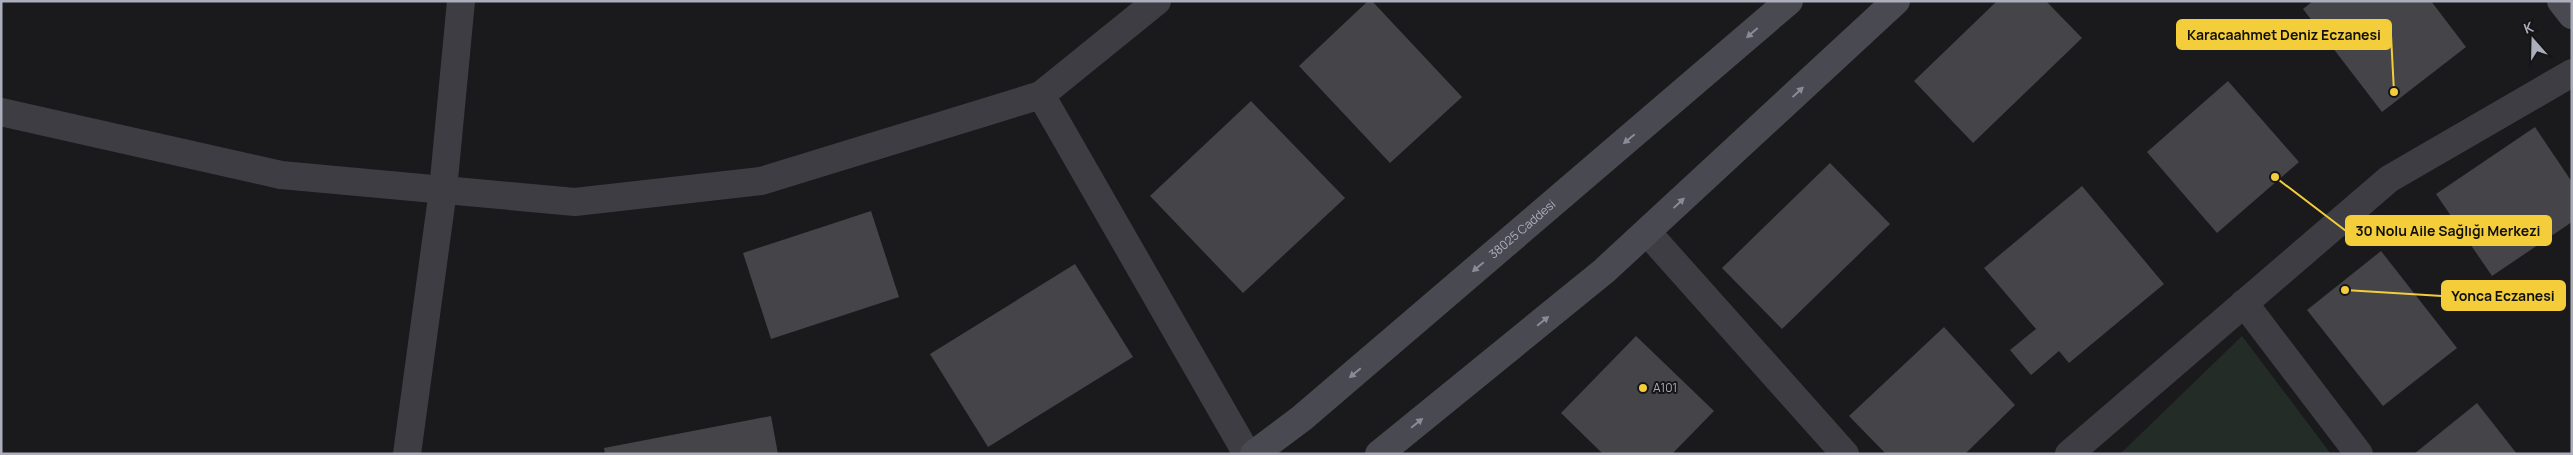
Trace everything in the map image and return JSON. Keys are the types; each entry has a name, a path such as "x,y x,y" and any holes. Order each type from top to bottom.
{"main road":[{"name":"38025 Caddesi","path":"1254,454 1302,418 1789,1"},
{"path":"1379,454 1604,272 1896,1"},
{"path":"2561,1 2572,15"}],"street":[{"path":"407,454 443,190 461,1"},
{"path":"1,112 281,175 575,202 761,181 1041,95 1157,1"},
{"path":"2069,454 2389,178 2572,73"},
{"path":"1041,95 1247,454"},
{"path":"1648,232 1845,454"},
{"path":"2244,303 2359,454"}],"shaded area":[{"path":"2242,336 2331,454 2120,454"}],"building":[{"path":"1368,1 1372,1 1462,97 1390,163 1299,66"},
{"path":"1997,1 2046,1 2082,38 1973,143 1914,81"},
{"path":"2313,1 2431,1 2466,47 2382,112 2303,9"},
{"path":"2228,81 2299,162 2217,233 2147,152"},
{"path":"1251,101 1345,198 1243,293 1150,196"},
{"path":"2535,127 2572,182 2572,222 2492,276 2436,194"},
{"path":"1830,163 1890,224 1782,329 1722,268"},
{"path":"2082,186 2164,284 2069,363 2059,351 2031,375 2010,350 2036,329 1984,268"},
{"path":"871,211 899,297 771,339 743,253"},
{"path":"2381,251 2457,348 2383,406 2307,310"},
{"path":"1075,264 1133,357 988,447 930,354"},
{"path":"1944,327 2015,405 1965,454 1886,454 1849,416"},
{"path":"1636,336 1714,411 1672,454 1603,454 1561,413"},
{"path":"2477,403 2517,454 2414,454"},
{"path":"771,416 778,454 605,454 604,448"}],"place":[{"name":"Karacaahmet Deniz Eczanesi","path":"2394,92"},
{"name":"30 Nolu Aile Sağlığı Merkezi","path":"2275,177"},
{"name":"Yonca Eczanesi","path":"2345,290"},
{"name":"A101","path":"1643,388"}]}
